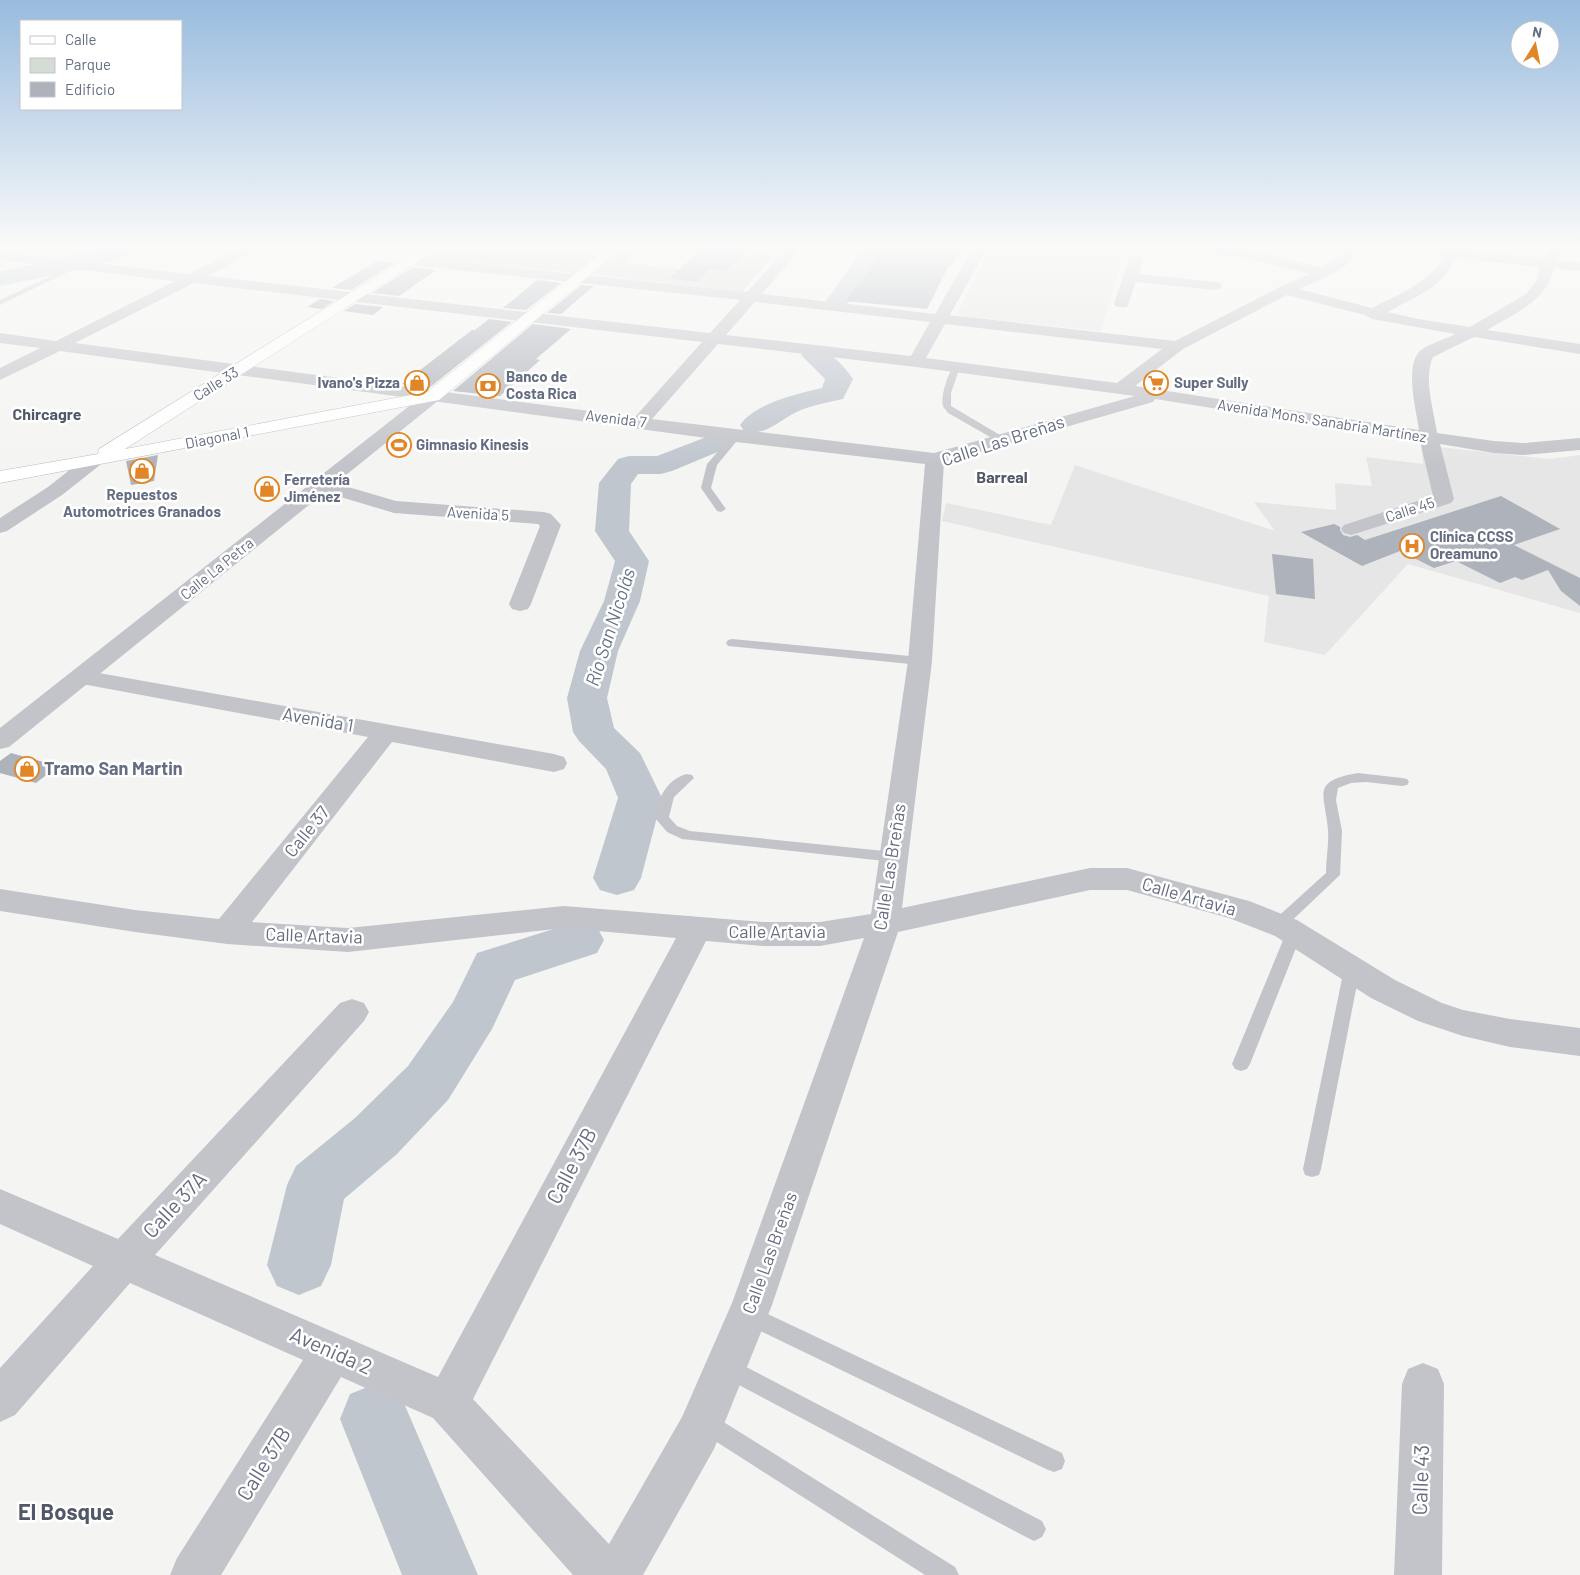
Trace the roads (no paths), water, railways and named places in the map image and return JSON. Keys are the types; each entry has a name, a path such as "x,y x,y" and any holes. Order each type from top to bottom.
{"main road":[{"name":"Calle 33","path":"93,461 318,320"},
{"path":"433,396 528,320"},
{"name":"Diagonal 1","path":"0,477 433,396"}],"street":[{"path":"0,375 107,320"},
{"name":"Avenida Mons. Sanabria Martínez","path":"543,320 916,362 1158,394 1429,438 1523,448 1580,444"},
{"path":"640,422 731,320"},
{"path":"916,362 939,320"},
{"path":"953,320 1177,346"},
{"path":"1120,389 1177,346 1228,320"},
{"path":"1397,320 1580,350"},
{"name":"Calle 45","path":"1351,530 1444,499 1429,438 1420,365 1426,354 1470,333 1493,320"},
{"name":"Avenida 7","path":"0,338 58,344 736,436 935,460"},
{"name":"Calle Las Breñas","path":"617,1575 698,1433 748,1315 885,923 920,661 935,460 1158,394"},
{"name":"Calle La Petra","path":"0,741 433,396"},
{"name":"Calle 33","path":"0,527 55,491 93,461"},
{"name":"Avenida 5","path":"321,485 394,507 544,518 551,525 520,604"},
{"name":"Avenida 1","path":"82,677 554,763"},
{"name":"Calle 37","path":"227,932 386,732"},
{"name":"Calle Artavia","path":"0,900 135,922 227,932 348,940 564,918 696,930 763,934 820,934 885,923 1090,879 1127,880 1238,910 1286,929 1383,989 1430,1012 1463,1023 1510,1033 1580,1042"},
{"name":"Calle 37B","path":"448,1403 696,930"},
{"name":"Calle 37A","path":"0,1400 124,1260 352,1012"},
{"name":"Avenida 2","path":"0,1206 448,1403 605,1575"},
{"name":"Calle 37B","path":"194,1575 333,1352"},
{"name":"Calle 43","path":"1418,1575 1423,1384"}],"lane":[{"path":"956,367 947,393 947,406 951,411 1002,440"},
{"path":"721,509 706,488 710,468 736,436"},
{"path":"732,643 920,661"},
{"path":"1241,1064 1286,929 1333,875 1335,831 1330,800 1332,786 1345,778 1360,776 1402,782"},
{"path":"688,778 671,790 662,802 662,818 672,829 687,836 894,856"},
{"path":"1312,1169 1352,969"},
{"path":"748,1315 1054,1461"},
{"path":"726,1368 1034,1529"},
{"path":"704,1420 947,1575"}],"waterway":[{"name":"Río San Nicolás","path":"754,425 790,404 833,393 839,379 832,369 814,355"},
{"name":"Río San Nicolás","path":"617,878 640,798 625,763 594,732 587,698 599,651 622,601 632,561 612,531 615,483 629,465 661,465 722,440"},
{"name":"Río San Nicolás","path":"299,1265 317,1185 376,1136 428,1083 473,1014 495,967 579,940"},
{"name":"Río San Nicolás","path":"375,1419 440,1575"}],"place":[{"name":"Ivano's Pizza","path":"417,383"},
{"name":"Super Sully","path":"1156,383"},
{"name":"Banco de Costa Rica","path":"488,386"},
{"name":"Gimnasio Kinesis","path":"399,445"},
{"name":"Repuestos Automotrices Granados","path":"142,471"},
{"name":"Ferretería Jiménez","path":"267,489"},
{"name":"Clínica CCSS Oreamuno","path":"1412,546"},
{"name":"Tramo San Martin","path":"27,769"}],"district":[{"name":"Chircagre","path":"47,414"},
{"name":"Barreal","path":"1002,477"},
{"name":"El Bosque","path":"66,1512"}]}
